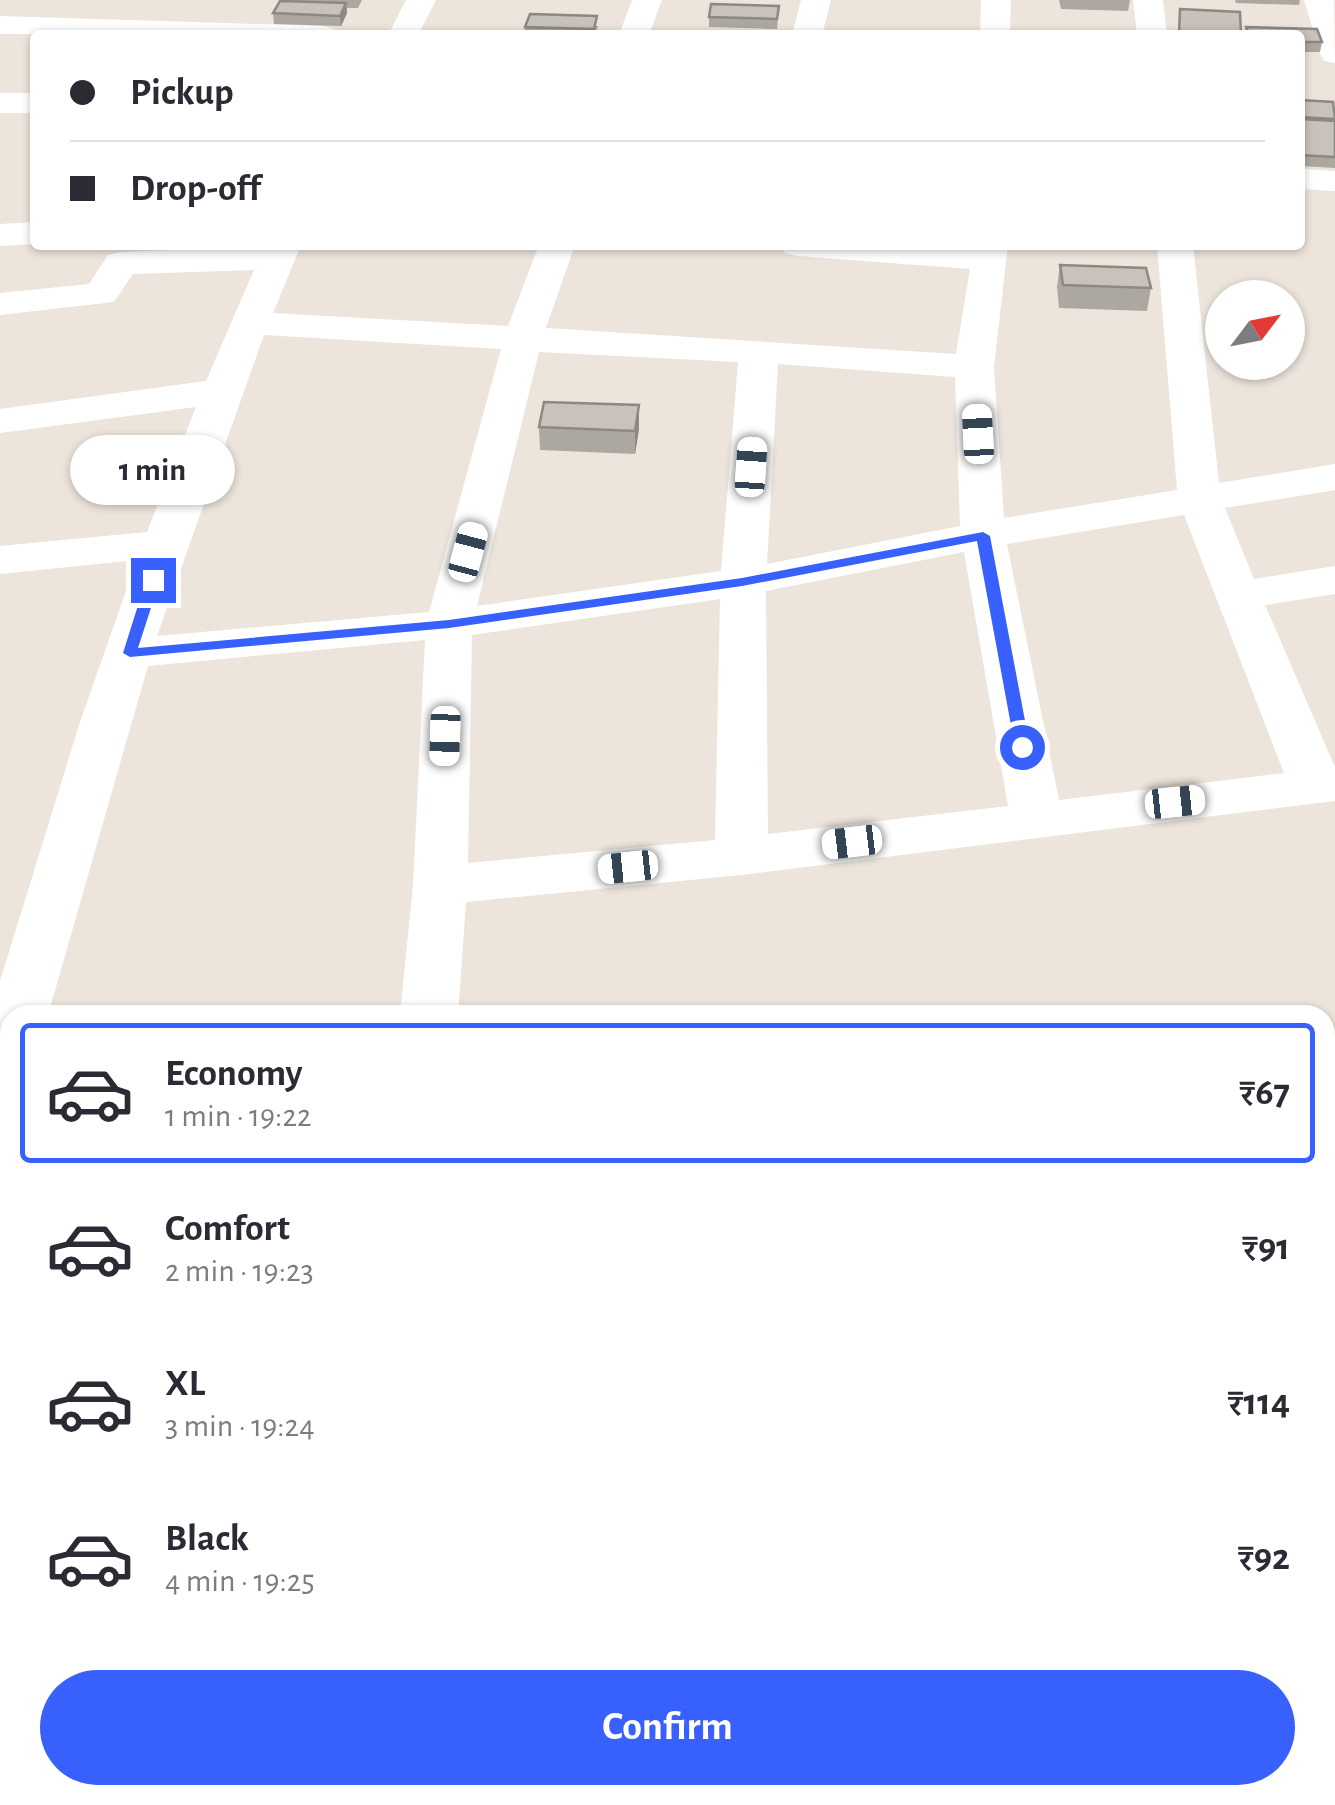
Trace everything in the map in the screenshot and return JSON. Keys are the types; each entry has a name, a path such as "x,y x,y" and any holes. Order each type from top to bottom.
{"street":[{"path":"61,26 84,0"},
{"path":"207,30 230,0"},
{"path":"406,30 422,0"},
{"path":"636,30 648,0"},
{"path":"808,30 816,0"},
{"path":"995,30 996,0"},
{"path":"1148,0 1151,30"},
{"path":"1327,14 1335,54"},
{"path":"0,24 143,30"},
{"path":"0,103 30,103"},
{"path":"1305,180 1335,181"},
{"path":"0,235 30,233"},
{"path":"430,1005 440,885 449,624 523,339 555,250"},
{"path":"935,250 990,252 974,367 983,536 1036,818"},
{"path":"440,885 741,856 1325,786 1199,498 1174,250"},
{"path":"0,304 100,294 121,263 280,252 221,391 165,544 52,893 22,1005"},
{"path":"250,323 974,367"},
{"path":"741,856 742,582 759,351"},
{"path":"0,422 221,391"},
{"path":"130,653 449,624 742,582 983,536 1335,477"},
{"path":"0,560 165,544"},
{"path":"1238,594 1335,580"}],"building":[{"path":"280,1 346,3 340,16 273,13"},
{"path":"711,4 779,6 777,19 709,17"},
{"path":"1180,9 1240,12 1241,30 1179,30"},
{"path":"530,14 597,16 594,29 525,27"},
{"path":"1246,27 1317,29 1322,42 1305,42 1305,30"},
{"path":"1305,100 1333,102 1335,119 1305,117"},
{"path":"1305,119 1335,121 1335,157 1305,155"},
{"path":"1060,265 1146,268 1151,288 1063,285"},
{"path":"544,402 639,405 635,431 539,427"}],"route":[{"path":"153,580 130,653 449,624 742,582 983,536 1022,747"}]}
